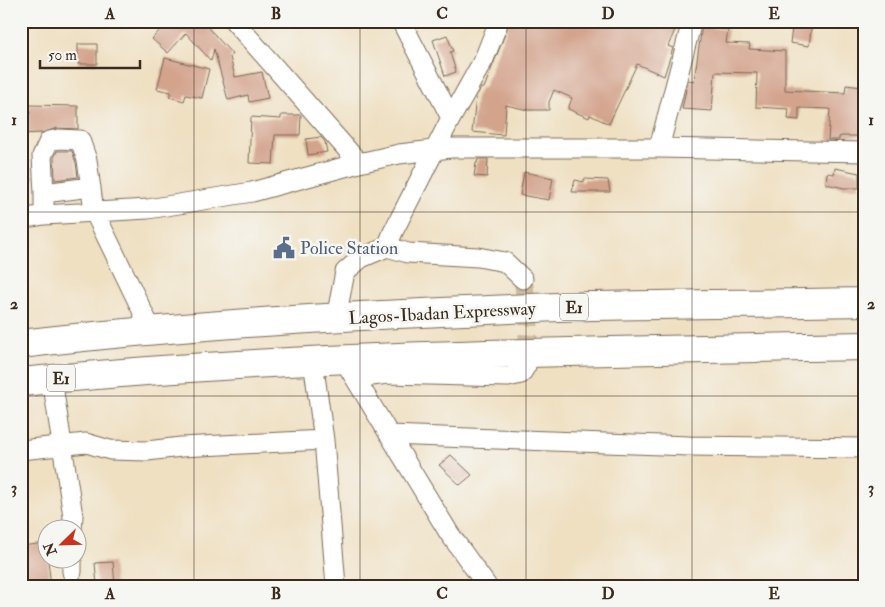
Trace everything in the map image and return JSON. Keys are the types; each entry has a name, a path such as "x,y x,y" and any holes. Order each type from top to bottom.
{"highway":[{"name":"Lagos-Ibadan Expressway","path":"21,344 100,335 336,318 559,307 864,302"},
{"name":"E1","path":"21,382 101,374 313,361 350,369 563,351 864,346"}],"street":[{"path":"234,21 358,163"},
{"path":"402,21 451,118"},
{"path":"387,247 451,118 484,59 499,21"},
{"path":"659,148 692,21"},
{"path":"44,215 42,156 50,141 59,139 80,140 87,160 94,211 152,331"},
{"path":"21,219 94,211 148,209 252,192 358,163 399,154 451,148 659,148 864,152"},
{"path":"44,193 91,187"},
{"path":"336,318 345,272 360,258 387,247 408,252 470,256 505,262 523,279"},
{"path":"313,361 324,440 336,586"},
{"path":"350,369 388,374 508,377 521,374 526,366"},
{"path":"350,369 449,533 487,586"},
{"path":"52,379 73,520"},
{"path":"389,435 689,446 864,448"},
{"path":"21,450 86,443 110,450 147,452 182,447 324,440"}],"building":[{"path":"168,21 200,21 205,27 206,25 232,54 230,57 235,77 262,72 268,98 249,102 248,95 228,100 214,49 211,61 186,33 168,53 152,39"},
{"path":"510,21 679,21 668,46 673,48 664,76 637,64 609,124 590,115 589,118 568,109 572,98 554,90 549,102 549,110 528,110 506,105 504,135 472,132 476,97 481,88 484,88"},
{"path":"793,21 812,21 809,46 790,43"},
{"path":"702,26 728,30 726,43 750,44 749,49 785,51 785,90 845,93 846,85 862,87 860,109 864,109 864,136 842,136 839,137 839,140 828,140 830,109 799,108 799,120 788,119 789,109 756,107 757,73 715,72 712,111 682,109 688,80 694,81"},
{"path":"447,35 453,51 450,52 456,72 445,76 433,40"},
{"path":"78,44 97,44 97,64 78,64"},
{"path":"165,58 209,69 202,98 186,95 184,101 169,97 171,92 157,89"},
{"path":"29,105 78,106 78,129 57,128 42,133 21,134 21,114 30,114"},
{"path":"281,115 301,115 300,135 275,135 273,164 249,163 251,117 281,119"},
{"path":"321,137 325,142 327,152 308,155 306,139"},
{"path":"57,151 72,151 78,177 55,180 54,158"},
{"path":"478,159 488,159 487,177 474,176"},
{"path":"835,168 859,173 859,188 844,188 826,184 827,173 834,174"},
{"path":"524,172 553,178 549,200 520,195"},
{"path":"584,179 608,180 610,192 572,192 575,180 584,182"},
{"path":"451,455 472,475 460,485 439,465"},
{"path":"38,544 38,570 49,570 51,586 21,586 21,546"},
{"path":"113,562 115,586 97,586 95,563"}],"tunnel":[{"path":"523,279 529,321 526,365"}],"place":[{"name":"Police Station","path":"284,248"}]}
